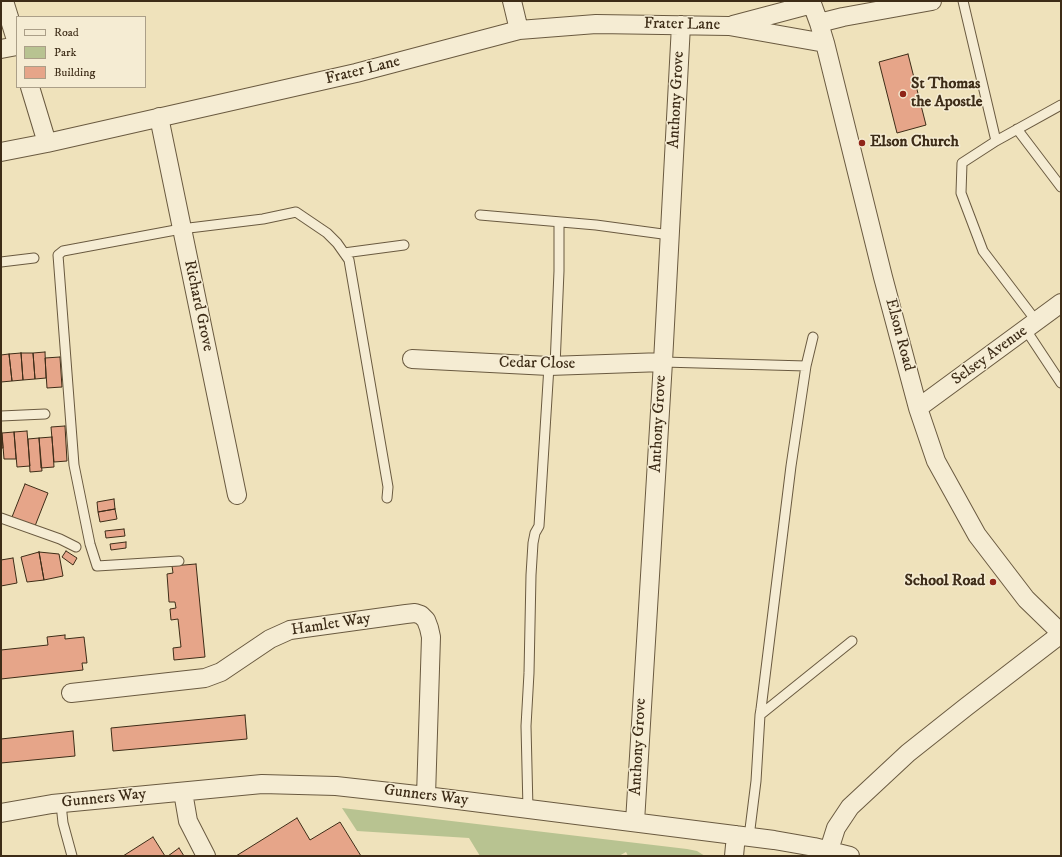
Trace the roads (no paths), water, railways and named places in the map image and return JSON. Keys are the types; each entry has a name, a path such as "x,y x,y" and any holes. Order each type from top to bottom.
{"street":[{"path":"4,1 16,41"},
{"path":"512,1 519,30"},
{"path":"819,23 843,17 932,1"},
{"name":"Frater Lane","path":"729,26 812,2"},
{"name":"Elson Road","path":"812,2 825,43 883,277 918,408 936,461 977,535 1026,599 1061,633"},
{"name":"Frater Lane","path":"1,152 47,143 356,73 519,30 596,24 729,26 825,43"},
{"name":"Anthony Grove","path":"635,822 663,362 681,25"},
{"path":"1,49 16,44"},
{"path":"30,88 47,143"},
{"name":"Richard Grove","path":"159,117 237,495"},
{"name":"Selsey Avenue","path":"918,408 1061,303"},
{"name":"Cedar Close","path":"412,359 552,366 663,362"},
{"name":"Hamlet Way","path":"71,693 205,678 221,672 270,639 290,630 415,613 421,615 426,620 430,637 426,796"},
{"path":"829,850 836,828 850,806 908,754 1061,633"},
{"name":"Gunners Way","path":"1,813 61,804 262,784 336,786 774,840 829,850 850,856"},
{"path":"182,792 188,821 206,856"},
{"path":"734,856 743,836"}],"lane":[{"path":"963,1 996,141"},
{"path":"1061,105 996,141 962,162 961,193 983,251 1031,326 1061,383"},
{"path":"1017,129 1061,187"},
{"path":"179,561 97,566 90,544 74,465 58,255 63,252 181,229 263,219 296,212 327,233 337,243 349,260 388,487 387,498"},
{"path":"480,215 596,225 670,235"},
{"path":"528,809 526,726 529,673 531,575 533,542 535,533 539,526 552,366 559,271 559,222"},
{"path":"344,253 404,245"},
{"path":"1,262 34,258"},
{"path":"743,836 756,781 760,715 762,709 791,466 806,366 813,337"},
{"path":"663,362 806,366"},
{"path":"1,416 45,414"},
{"path":"1,518 60,539 76,547"},
{"path":"760,715 852,641"},
{"path":"61,804 63,823 72,856"}],"place":[{"name":"St Thomas the Apostle","path":"903,94"},
{"name":"Elson Church","path":"862,143"},
{"name":"School Road","path":"993,582"}]}
